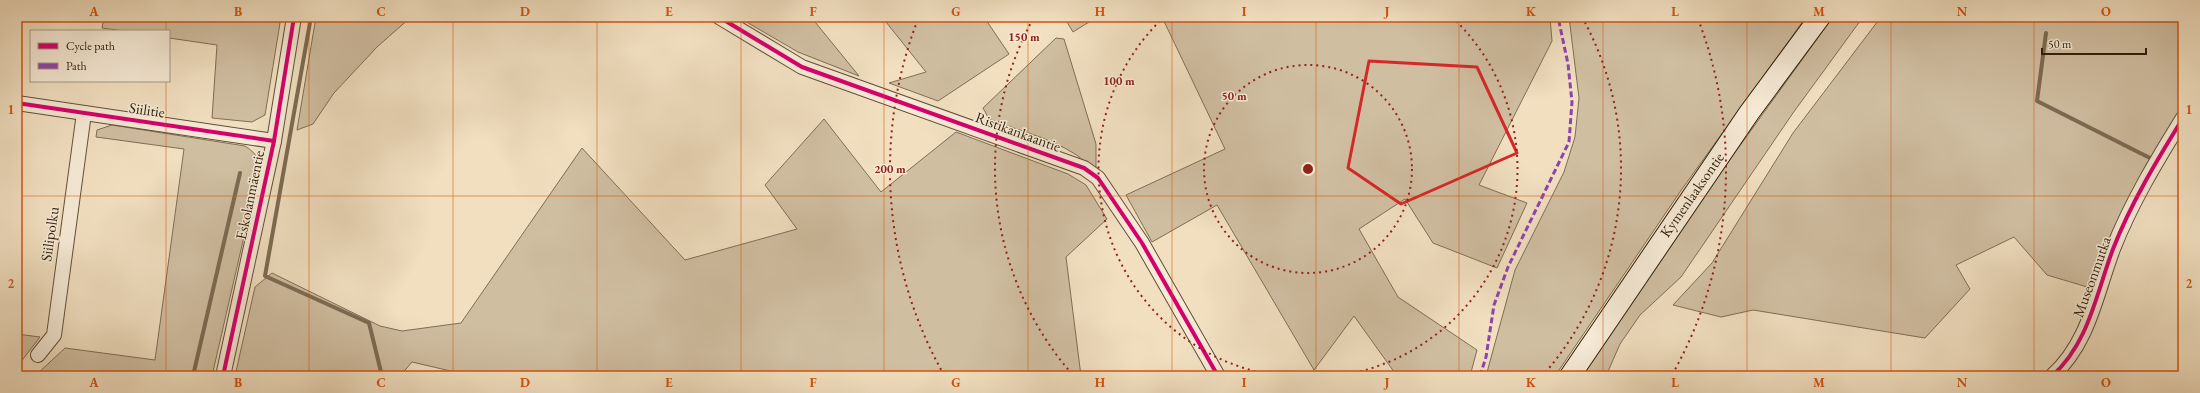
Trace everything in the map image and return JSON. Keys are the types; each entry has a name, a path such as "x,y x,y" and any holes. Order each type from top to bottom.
{"main road":[{"name":"Kymenlaaksontie","path":"1570,376 1749,113 1820,17"}],"street":[{"name":"Eskolanmäentie","path":"223,376 274,141 294,17"},
{"name":"Ristikankaantie","path":"719,17 802,67 1084,168 1098,178 1142,243 1218,376"},
{"name":"Siilitie","path":"17,103 274,141"},
{"name":"Siilipolku","path":"38,355 54,335 84,113"},
{"name":"Museonmutka","path":"2052,376 2059,369 2084,334 2113,249 2136,198 2183,118"}],"highlighted area":[{"path":"1369,61 1477,67 1517,153 1401,204 1348,168"}],"shaded area":[{"path":"104,17 281,17 265,115 252,122 212,118 217,45 170,38 170,30 117,30 102,28"},
{"path":"316,17 411,17 377,47 334,93 313,124 297,130"},
{"path":"738,17 811,17 859,76 798,52"},
{"path":"882,17 984,17 1009,54 938,101 889,83 926,72"},
{"path":"1064,17 1097,17 1073,32"},
{"path":"1162,17 1550,17 1552,41 1479,185 1527,203 1497,268 1433,243 1405,199 1359,229 1398,297 1477,350 1470,376 1397,376 1354,316 1314,370 1217,205 1152,242 1126,195 1225,149"},
{"path":"1569,17 1806,17 1682,189 1555,376 1486,376 1515,270 1564,172 1575,137 1579,98"},
{"path":"1833,17 1863,17 1793,113 1681,277 1640,315 1620,344 1606,376 1582,376 1702,198"},
{"path":"1881,17 2183,17 2183,109 2150,161 2094,289 2047,275 2014,237 1956,265 1970,289 1925,338 1753,310 1721,317 1673,305 1712,263 1793,133"},
{"path":"1056,38 1064,39 1096,144 1096,167 1090,165 1075,154 1055,143 989,119 983,108"},
{"path":"824,119 881,192 956,132 1068,174 1086,185 1107,219 1066,257 1081,376 472,376 412,362 400,376 235,376 255,287 272,273 380,326 402,331 461,323 582,148 685,260 797,229 765,185"},
{"path":"112,125 245,146 252,151 257,159 259,171 212,376 35,376 65,348 155,360 184,149 96,137 97,130"},
{"path":"17,334 40,337 17,367"}],"waterway":[{"path":"311,17 265,276 369,323 382,376"},
{"path":"2046,33 2037,101 2150,158"},
{"path":"193,376 240,173"}],"marked path":[{"path":"1480,376 1486,357 1494,305 1508,267 1569,142 1572,102 1568,64 1558,17"}],"cycle path":[{"path":"223,376 274,141 294,17"},
{"path":"719,17 802,67 1084,168 1098,178 1142,243 1218,376"},
{"path":"17,103 274,141"},
{"path":"2052,376 2065,363 2075,349 2090,317 2120,232 2136,198 2183,118"}]}
